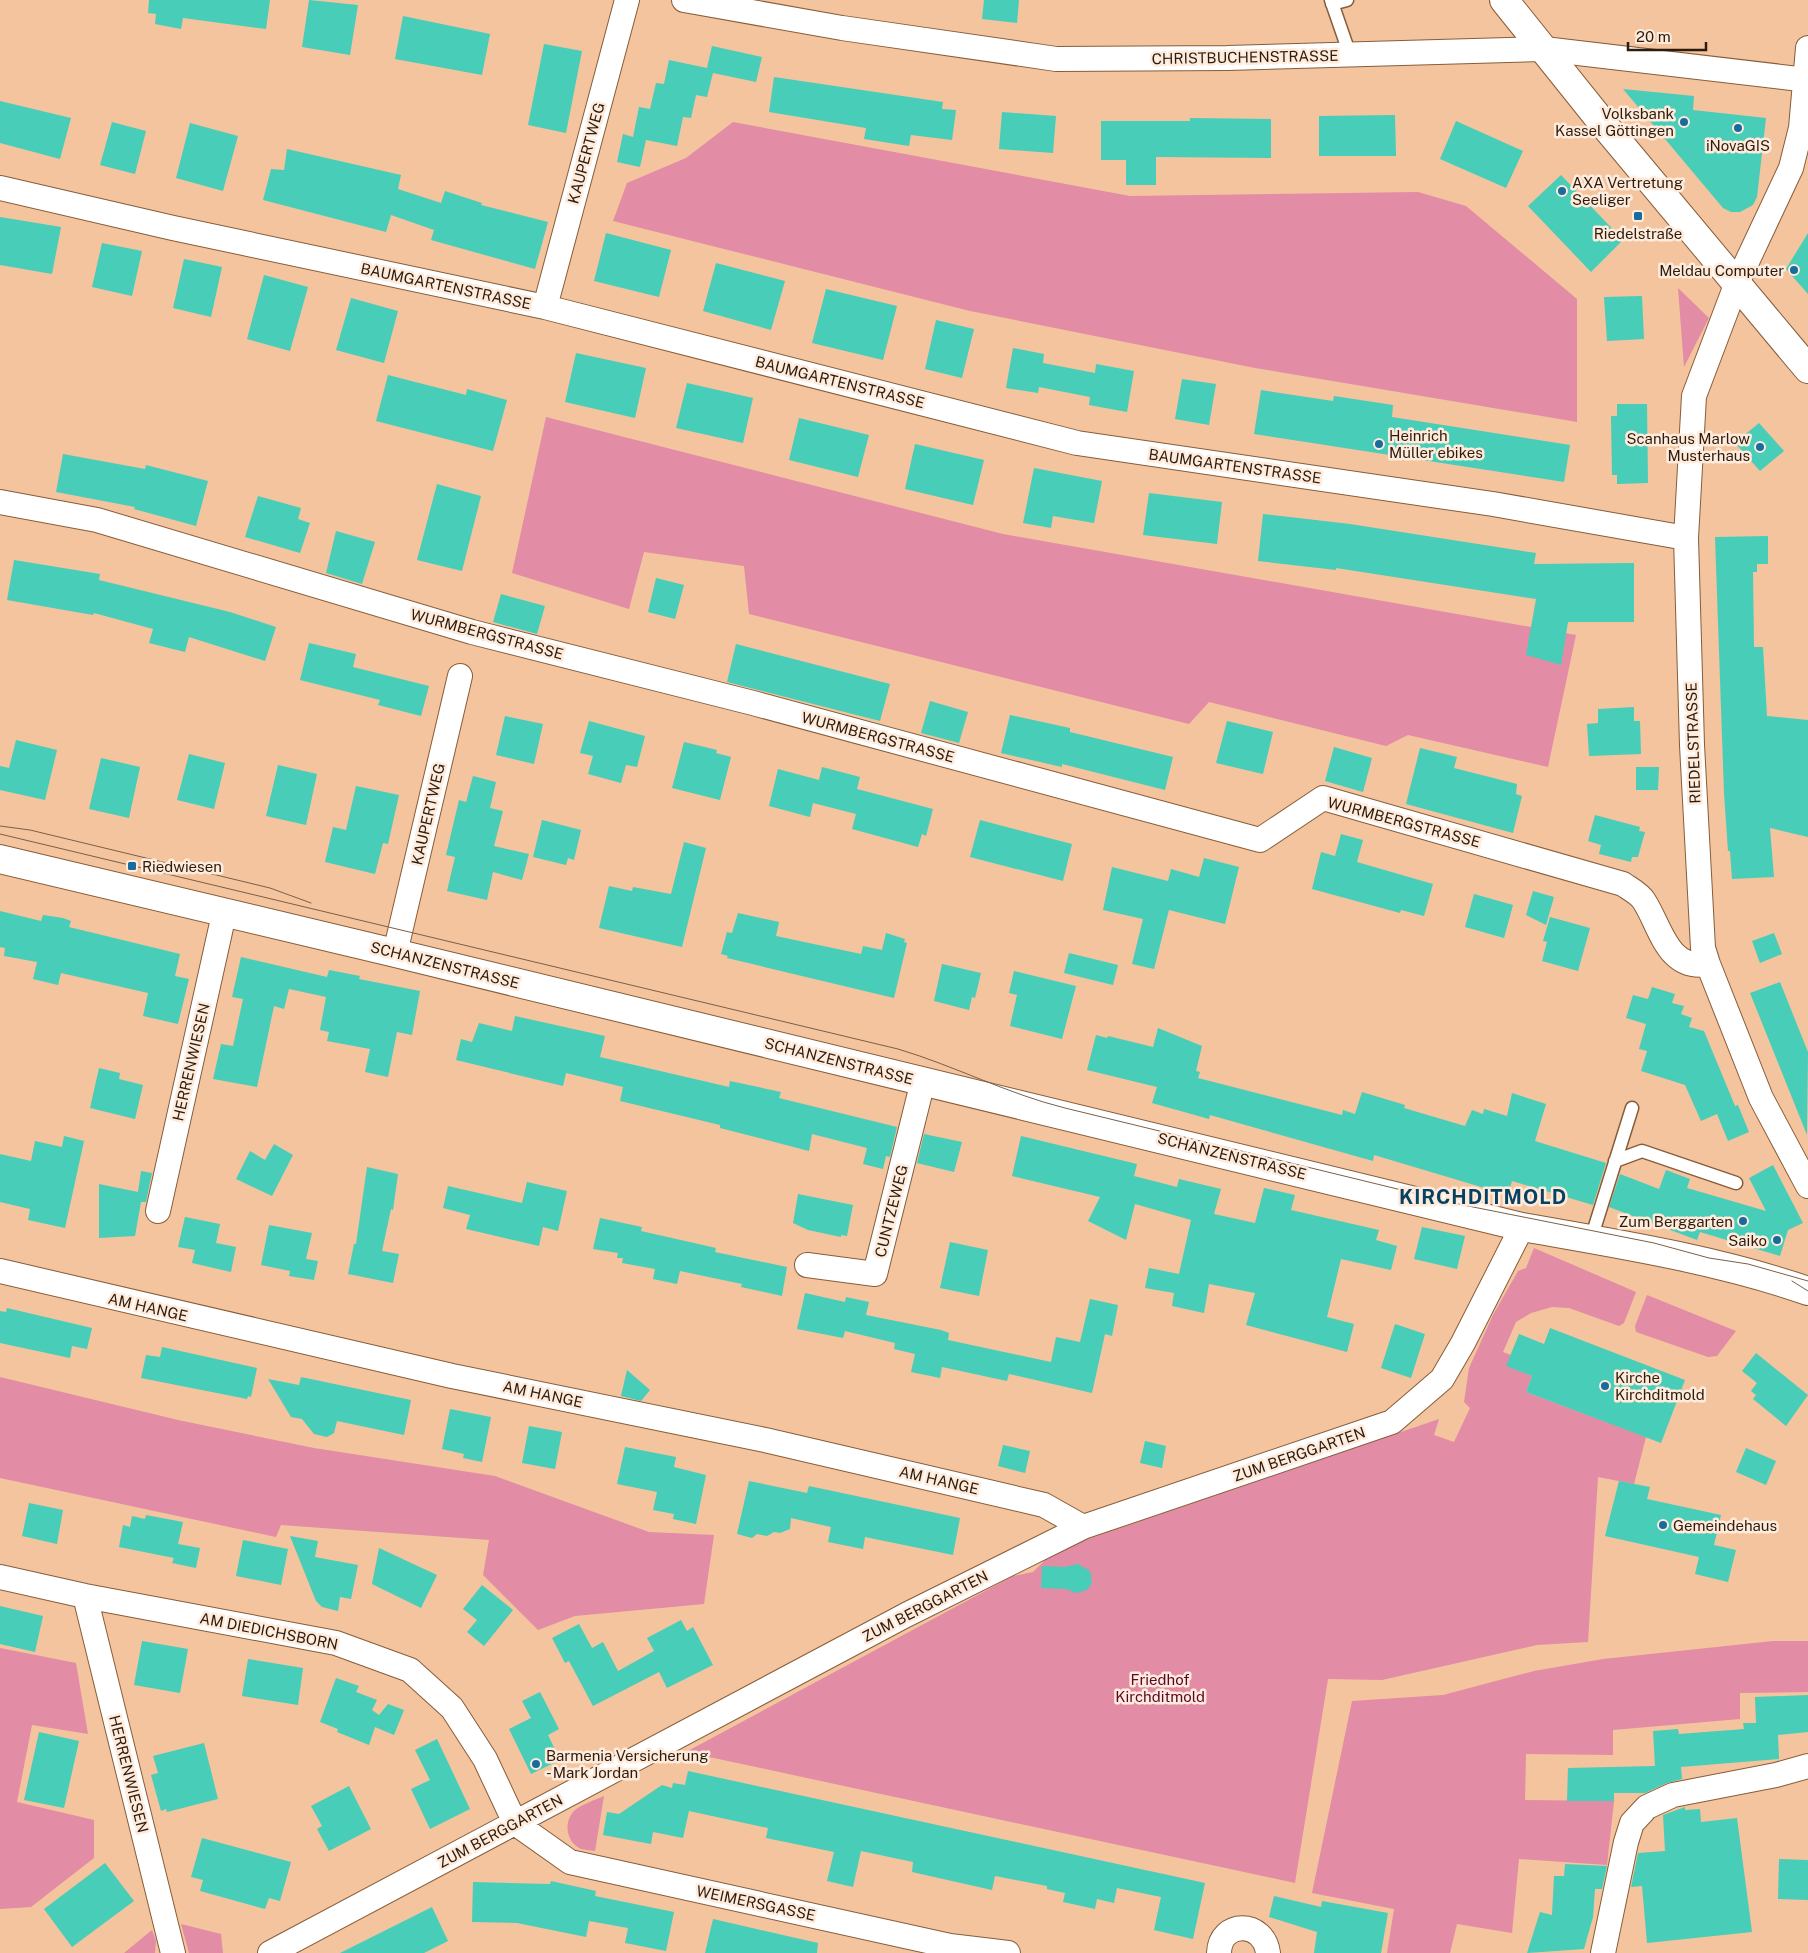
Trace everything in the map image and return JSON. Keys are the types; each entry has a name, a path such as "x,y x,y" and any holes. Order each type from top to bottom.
{"street":[{"name":"KAUPERTWEG","path":"545,306 626,0"},
{"name":"CHRISTBUCHENSTRASSE","path":"684,0 842,28 1056,59 1350,55 1544,49 1806,80"},
{"path":"1504,0 1736,285 1808,369"},
{"name":"RIEDELSTRASSE","path":"1808,48 1801,128 1791,168 1736,285 1694,396 1686,538 1692,745 1703,948 1761,1098 1808,1186"},
{"name":"BAUMGARTENSTRASSE","path":"0,188 173,228 545,306 1077,443 1493,504 1686,538"},
{"name":"WURMBERGSTRASSE","path":"0,502 97,520 472,632 753,703 1260,840 1323,798 1623,884 1644,900 1658,931 1679,959 1695,966 1708,964"},
{"name":"KAUPERTWEG","path":"395,953 460,676"},
{"name":"SCHANZENSTRASSE","path":"0,860 395,953 1522,1227 1678,1256 1763,1277 1808,1291"},
{"name":"HERRENWIESEN","path":"158,1211 224,914"},
{"name":"CUNTZEWEG","path":"807,1265 875,1274 923,1081"},
{"name":"ZUM BERGGARTEN","path":"270,1953 906,1615 1083,1527 1392,1422 1442,1379 1463,1343 1522,1227"},
{"name":"AM HANGE","path":"0,1271 434,1372 765,1440 1030,1501 1044,1505 1083,1527"},
{"name":"AM DIEDICHSBORN","path":"0,1577 85,1596 336,1643 410,1670 452,1708 485,1759 515,1823"},
{"name":"HERRENWIESEN","path":"85,1596 173,1953"},
{"path":"1603,1953 1626,1842 1632,1823 1647,1807 1673,1795 1776,1775 1808,1766"},
{"name":"WEIMERSGASSE","path":"515,1823 570,1862 950,1946 1008,1953"},
{"path":"1219,1953 1221,1942 1226,1935 1242,1928 1258,1933 1263,1939 1268,1953"}],"lane":[{"path":"1347,0 1331,2 1350,55"},
{"path":"1591,1240 1632,1108"},
{"path":"1615,1160 1642,1151 1736,1183"}],"green space":[{"path":"733,122 1130,196 1418,192 1466,206 1577,299 1577,422 1255,368 970,311 613,221 627,183 686,158"},
{"path":"1678,288 1709,318 1684,367"},
{"path":"546,417 1003,534 1576,635 1548,767 1408,735 1386,746 1209,702 1189,724 749,614 744,566 644,552 629,609 512,573"},
{"name":"Friedhof Kirchditmold","path":"1534,1248 1636,1292 1624,1323 1619,1326 1569,1308 1552,1307 1531,1313 1516,1322 1503,1352 1511,1355 1507,1366 1532,1376 1526,1392 1646,1437 1634,1484 1598,1477 1588,1642 1537,1645 1382,1680 1328,1679 1295,1883 686,1752 1013,1576 1033,1572 1046,1559 1079,1542 1439,1419 1434,1435 1454,1442 1470,1408 1464,1402 1469,1368 1493,1315 1518,1271 1526,1268"},
{"path":"1647,1295 1736,1331 1717,1356 1708,1357 1636,1332 1635,1326"},
{"path":"0,1377 178,1420 314,1448 495,1476 649,1532 714,1535 704,1604 575,1616 538,1630 483,1575 489,1540 281,1525 276,1537 0,1478"},
{"path":"1773,1641 1808,1641 1808,1692 1740,1693 1740,1719 1613,1730 1613,1755 1526,1754 1525,1800 1614,1801 1607,1865 1519,1859 1512,1933 1457,1924 1450,1953 1387,1953 1394,1909 1312,1893 1352,1701 1443,1695 1534,1671 1603,1659"},
{"path":"0,1648 76,1663 88,1734 32,1725 17,1802 94,1820 94,1858 31,1907 0,1909"},
{"path":"604,1796 595,1851 579,1848 574,1844 569,1835 568,1824 571,1814 585,1804"},
{"path":"181,1924 221,1934 223,1953 189,1953"},
{"path":"152,1930 156,1941 155,1953 124,1953"}],"building":[{"path":"149,0 270,0 266,29 183,18 181,29 155,24 156,14 148,13"},
{"path":"309,0 358,5 350,55 302,47"},
{"path":"984,0 1019,0 1017,23 982,19"},
{"path":"403,16 490,34 482,75 395,59"},
{"path":"544,44 582,51 566,133 528,125"},
{"path":"712,46 762,57 756,82 713,73 707,97 696,95 691,118 683,117 677,146 646,140 640,167 617,162 623,134 633,137 639,107 650,109 656,83 664,84 669,60 707,68"},
{"path":"774,77 943,102 942,109 956,110 952,140 911,135 909,146 864,139 866,128 769,112"},
{"path":"1623,89 1694,96 1693,110 1766,118 1757,197 1753,205 1740,212 1731,212 1723,208"},
{"path":"0,101 71,118 60,159 0,143"},
{"path":"1002,112 1056,116 1053,153 999,149"},
{"path":"1395,115 1396,156 1319,156 1319,116"},
{"path":"1190,118 1271,119 1271,158 1156,157 1156,185 1126,185 1126,160 1101,160 1101,121 1190,121"},
{"path":"1456,121 1523,151 1506,188 1440,159"},
{"path":"112,122 146,131 135,174 100,165"},
{"path":"190,123 238,136 223,191 176,178"},
{"path":"287,149 401,175 398,189 441,203 445,191 482,203 481,205 548,222 535,269 431,240 434,230 391,215 386,232 263,200 271,169 284,170"},
{"path":"1561,175 1623,240 1591,272 1528,206"},
{"path":"0,217 61,227 52,274 0,265"},
{"path":"606,233 671,250 659,297 594,281"},
{"path":"1808,233 1808,294 1786,269"},
{"path":"102,243 142,251 132,296 92,287"},
{"path":"184,259 222,267 211,317 173,308"},
{"path":"716,263 785,281 771,330 703,311"},
{"path":"264,275 308,287 290,351 247,339"},
{"path":"826,289 897,306 883,360 812,343"},
{"path":"1642,296 1644,339 1607,341 1604,297"},
{"path":"351,298 398,311 384,363 336,350"},
{"path":"936,320 974,329 962,378 925,369"},
{"path":"1013,348 1044,354 1043,363 1095,373 1096,364 1134,371 1127,412 1089,405 1090,397 1039,387 1038,393 1006,388"},
{"path":"576,353 646,368 635,418 565,402"},
{"path":"388,375 466,395 467,389 507,400 493,451 376,421"},
{"path":"1182,379 1216,384 1209,425 1175,419"},
{"path":"687,383 753,398 743,443 676,428"},
{"path":"1261,390 1333,401 1334,396 1393,405 1392,417 1570,445 1564,482 1254,434"},
{"path":"1617,404 1647,404 1648,483 1617,484 1617,475 1612,475 1611,416 1617,416"},
{"path":"799,418 869,435 858,477 789,460"},
{"name":"Scanhaus Marlow Musterhaus","path":"1759,423 1784,451 1760,471 1735,443"},
{"path":"915,444 984,460 973,505 905,489"},
{"path":"63,454 145,469 146,465 208,481 196,526 134,509 135,507 56,492"},
{"path":"1034,468 1102,481 1094,523 1053,516 1051,528 1023,523"},
{"path":"437,484 481,496 462,571 417,560"},
{"path":"1149,493 1222,502 1217,544 1143,535"},
{"path":"258,496 301,508 298,519 310,523 300,553 245,537"},
{"path":"1263,514 1350,524 1536,553 1534,564 1634,563 1634,622 1568,622 1561,665 1526,655 1536,599 1336,568 1336,570 1258,561"},
{"path":"336,531 375,542 362,584 326,573"},
{"path":"1768,536 1768,564 1757,564 1757,572 1753,572 1754,647 1763,647 1767,716 1808,720 1808,837 1770,828 1774,877 1732,879 1724,793 1715,537"},
{"path":"14,560 100,574 99,580 230,612 276,627 265,661 189,637 185,652 149,643 153,629 94,613 93,615 7,600"},
{"path":"656,578 684,585 675,619 648,612"},
{"path":"501,594 545,606 537,634 493,622"},
{"path":"309,643 356,654 353,667 429,686 421,716 378,705 380,700 300,680"},
{"path":"736,644 890,684 880,721 727,682"},
{"path":"930,701 968,712 959,743 921,733"},
{"path":"1634,707 1634,721 1640,721 1641,754 1589,756 1587,724 1598,723 1598,709"},
{"path":"1010,715 1070,728 1070,732 1173,757 1165,790 1062,764 1062,767 1001,753"},
{"path":"505,716 543,724 534,764 496,755"},
{"path":"589,721 645,736 637,767 626,765 621,783 588,774 593,756 580,753"},
{"path":"1227,721 1273,732 1263,774 1216,763"},
{"path":"16,740 57,750 45,800 0,790 0,766 9,768"},
{"path":"684,742 717,750 716,753 731,757 720,800 672,788"},
{"path":"1334,747 1372,758 1363,792 1325,781"},
{"path":"1420,748 1457,757 1454,768 1517,784 1516,794 1522,796 1513,833 1406,804"},
{"path":"189,754 225,763 214,809 177,800"},
{"path":"101,758 140,767 129,818 89,809"},
{"path":"278,765 317,774 306,825 266,816"},
{"path":"822,767 860,777 857,789 933,809 926,836 922,834 918,847 852,829 856,814 813,803 810,817 769,806 778,769 819,780"},
{"path":"1636,767 1659,767 1658,790 1636,790"},
{"path":"473,776 496,782 490,808 503,811 494,846 529,854 522,880 493,872 487,900 447,891 455,857 446,855 459,800 466,802"},
{"path":"356,786 399,795 388,844 383,843 375,874 325,862 333,827 346,830"},
{"path":"1595,815 1640,827 1639,831 1645,832 1638,857 1632,857 1631,862 1599,854 1601,845 1588,841"},
{"path":"542,820 581,830 574,860 568,858 566,865 533,857"},
{"path":"980,820 1072,844 1063,881 970,857"},
{"path":"1341,834 1363,840 1357,862 1433,884 1424,916 1401,910 1400,913 1312,889 1321,852 1335,856"},
{"path":"684,842 706,848 682,947 599,928 609,886 632,891 633,887 671,894"},
{"path":"1204,858 1239,867 1225,924 1169,910 1154,969 1132,964 1143,919 1103,910 1112,867 1168,881 1171,869 1199,877"},
{"path":"1533,891 1554,897 1546,925 1526,915"},
{"path":"1474,894 1513,905 1504,938 1465,927"},
{"path":"0,911 41,921 43,915 63,918 71,921 69,927 180,954 175,976 189,979 178,1024 143,1016 148,993 61,973 58,985 33,979 37,962 4,956 5,948 0,947"},
{"path":"738,913 779,922 776,936 861,954 863,946 882,950 886,933 905,939 904,942 907,943 894,998 727,958 728,956 721,954 727,932 732,933"},
{"path":"1550,917 1590,928 1578,971 1542,961 1547,942 1543,941"},
{"path":"1774,933 1782,954 1760,963 1752,941"},
{"path":"1069,953 1118,965 1113,985 1064,973"},
{"path":"241,957 327,977 329,970 360,976 359,979 420,991 412,1035 397,1032 388,1077 365,1072 370,1049 327,1041 329,1032 320,1030 326,997 289,989 284,1009 274,1006 257,1087 213,1079 221,1044 233,1046 243,999 232,997"},
{"path":"942,964 981,973 975,998 972,997 969,1010 934,1001"},
{"path":"1014,971 1076,986 1062,1039 1010,1026 1017,995 1009,993"},
{"path":"1780,982 1808,1052 1807,1135 1750,993"},
{"path":"1652,987 1675,994 1672,1003 1684,1006 1681,1014 1692,1018 1689,1027 1704,1031 1735,1106 1738,1105 1749,1132 1728,1141 1717,1114 1701,1121 1685,1085 1641,1071 1647,1051 1639,1049 1646,1024 1626,1018 1633,995 1648,999"},
{"path":"515,1016 605,1036 600,1057 729,1087 730,1081 781,1092 779,1098 897,1127 890,1157 886,1156 883,1169 863,1164 867,1148 812,1134 809,1151 720,1128 720,1125 620,1101 623,1087 566,1073 563,1086 456,1060 461,1039 472,1042 479,1023 512,1031"},
{"path":"1158,1028 1202,1046 1196,1071 1200,1072 1198,1078 1342,1115 1343,1110 1355,1114 1362,1092 1405,1105 1404,1108 1465,1126 1472,1110 1483,1114 1484,1109 1507,1116 1512,1093 1546,1104 1535,1141 1606,1163 1593,1205 1512,1181 1508,1195 1374,1155 1373,1161 1210,1115 1209,1119 1152,1103 1157,1087 1087,1070 1096,1035 1153,1047"},
{"path":"99,1068 120,1073 119,1079 143,1085 135,1119 90,1108"},
{"path":"924,1134 962,1142 954,1172 917,1163"},
{"path":"64,1136 84,1141 65,1228 28,1220 30,1209 0,1202 0,1154 31,1161 35,1141 62,1147"},
{"path":"1021,1136 1137,1164 1134,1176 1177,1187 1179,1179 1221,1189 1214,1214 1255,1223 1264,1188 1295,1195 1291,1210 1379,1230 1376,1240 1397,1246 1391,1270 1341,1259 1327,1317 1354,1324 1347,1352 1246,1325 1255,1293 1209,1284 1204,1313 1172,1306 1174,1293 1145,1288 1149,1268 1179,1274 1191,1220 1135,1204 1126,1240 1088,1221 1100,1197 1012,1176"},
{"path":"274,1144 293,1155 272,1196 236,1179 250,1151 265,1160"},
{"path":"1773,1165 1803,1223 1788,1230 1780,1256 1700,1232 1697,1240 1609,1207 1620,1174 1659,1189 1666,1170 1690,1179 1687,1188 1766,1211 1749,1178"},
{"path":"367,1167 398,1174 393,1210 391,1209 382,1251 399,1254 393,1283 348,1274 354,1244 356,1244"},
{"path":"141,1171 152,1173 146,1202 141,1202 135,1236 99,1238 99,1184 138,1192"},
{"path":"527,1182 567,1191 558,1231 543,1227 539,1246 466,1229 470,1215 443,1208 448,1186 522,1203"},
{"path":"798,1194 853,1205 847,1236 841,1235 841,1237 808,1230 793,1223"},
{"path":"185,1217 220,1224 216,1243 236,1247 231,1272 192,1263 195,1250 178,1247"},
{"path":"600,1218 642,1227 641,1231 716,1248 715,1252 787,1267 782,1296 741,1287 742,1284 680,1271 677,1284 653,1279 655,1269 622,1263 623,1258 617,1258 618,1253 593,1249"},
{"path":"269,1225 312,1233 306,1259 318,1261 314,1280 289,1276 290,1271 261,1265"},
{"path":"1422,1227 1465,1236 1457,1269 1414,1259"},
{"path":"950,1242 988,1250 979,1296 940,1288"},
{"path":"805,1293 845,1302 846,1297 869,1302 866,1315 941,1330 949,1333 948,1340 1051,1362 1056,1337 1080,1342 1090,1299 1118,1305 1112,1336 1105,1334 1092,1393 1009,1374 1007,1381 942,1367 940,1378 911,1372 915,1354 894,1349 895,1343 845,1331 843,1338 797,1329"},
{"path":"7,1308 92,1328 87,1349 72,1346 70,1358 0,1343 0,1311 6,1312"},
{"path":"1395,1324 1425,1334 1411,1378 1381,1368"},
{"name":"Kirche Kirchditmold","path":"1550,1328 1685,1380 1661,1443 1526,1392 1532,1376 1506,1366 1519,1334 1544,1344"},
{"path":"162,1347 257,1368 251,1397 248,1396 247,1399 141,1378 146,1355 160,1357"},
{"path":"1756,1353 1808,1395 1786,1426 1753,1399 1756,1395 1751,1391 1757,1383 1742,1371"},
{"path":"627,1370 650,1390 641,1401 621,1396"},
{"path":"301,1377 411,1400 404,1435 337,1421 334,1433 327,1437 314,1434 302,1419 291,1417 268,1379 299,1385"},
{"path":"450,1409 491,1417 482,1462 463,1458 464,1454 442,1449"},
{"path":"529,1426 562,1432 555,1469 522,1463"},
{"path":"1145,1441 1166,1446 1162,1468 1140,1463"},
{"path":"1003,1445 1030,1451 1025,1473 998,1466"},
{"path":"625,1447 676,1457 674,1467 706,1475 696,1524 673,1519 674,1514 653,1510 657,1492 617,1484"},
{"path":"1746,1448 1776,1461 1766,1485 1736,1472"},
{"path":"749,1481 807,1493 809,1486 960,1518 953,1555 865,1537 863,1549 828,1542 831,1527 791,1518 790,1529 780,1533 774,1532 767,1536 757,1534 752,1538 737,1534"},
{"name":"Gemeindehaus","path":"1619,1481 1650,1487 1647,1499 1721,1515 1714,1545 1736,1550 1728,1582 1695,1574 1699,1557 1605,1536"},
{"path":"29,1503 63,1510 57,1544 22,1536"},
{"path":"146,1515 183,1522 178,1544 200,1548 196,1568 172,1563 174,1558 119,1547 123,1525 130,1527 132,1516 145,1519"},
{"path":"290,1536 318,1541 315,1557 358,1565 351,1599 340,1597 338,1611 322,1607 316,1601"},
{"path":"243,1540 288,1549 281,1585 236,1576"},
{"path":"379,1548 437,1575 421,1608 372,1584"},
{"path":"1078,1564 1090,1571 1092,1583 1087,1590 1076,1593 1066,1589 1041,1588 1042,1566 1065,1567"},
{"path":"482,1585 513,1610 484,1646 467,1632 477,1620 463,1609"},
{"path":"0,1606 43,1616 35,1652 0,1644"},
{"path":"681,1620 687,1631 693,1627 713,1665 667,1688 659,1672 593,1706 569,1661 565,1663 552,1638 579,1624 592,1648 603,1642 618,1671 654,1651 647,1638"},
{"path":"142,1641 188,1649 180,1693 134,1685"},
{"path":"248,1659 303,1668 298,1705 242,1696"},
{"path":"336,1678 359,1686 356,1692 377,1700 372,1710 379,1715 388,1704 404,1710 394,1735 375,1727 369,1745 337,1732 338,1729 320,1722"},
{"path":"540,1692 559,1729 548,1735 560,1760 531,1774 509,1729 531,1718 522,1701"},
{"path":"1808,1695 1808,1732 1778,1735 1779,1759 1681,1767 1682,1779 1667,1783 1645,1793 1614,1793 1614,1801 1567,1801 1568,1768 1655,1766 1653,1731 1678,1729 1679,1734 1744,1729 1743,1723 1756,1723 1755,1697"},
{"path":"39,1732 79,1741 64,1808 24,1800"},
{"path":"437,1739 470,1809 430,1829 411,1789 430,1780 415,1750"},
{"path":"204,1743 218,1799 167,1812 166,1809 161,1811 151,1775 158,1773 153,1756"},
{"path":"688,1771 1205,1883 1193,1939 1154,1930 1161,1897 1117,1888 1114,1903 1097,1899 1095,1909 1063,1902 1065,1893 1047,1889 1047,1886 995,1876 992,1890 912,1872 913,1862 861,1851 853,1887 827,1881 834,1852 766,1838 768,1828 689,1811 683,1838 653,1832 651,1844 603,1835 607,1812 619,1814 662,1785 672,1788 673,1783 685,1785"},
{"path":"349,1786 371,1829 329,1851 317,1829 322,1826 311,1806"},
{"path":"1685,1807 1685,1810 1700,1809 1701,1822 1737,1818 1752,1932 1647,1943 1642,1886 1631,1887 1638,1853 1665,1851 1663,1815"},
{"path":"202,1838 291,1862 280,1901 269,1898 265,1909 200,1891 203,1880 191,1877"},
{"path":"1779,1859 1808,1860 1808,1900 1778,1899"},
{"path":"105,1863 134,1901 72,1947 44,1909"},
{"path":"1565,1864 1607,1866 1602,1889 1595,1889 1593,1917 1584,1949 1527,1953 1540,1912 1552,1915 1554,1876 1564,1876"},
{"path":"551,1881 596,1891 595,1896 674,1912 666,1951 625,1943 628,1928 589,1921 586,1937 517,1923 472,1922 473,1882 550,1884"},
{"path":"1274,1896 1321,1907 1322,1901 1388,1913 1381,1953 1314,1953 1317,1932 1269,1917"},
{"path":"432,1907 448,1941 424,1953 340,1953"},
{"path":"713,1919 818,1943 817,1953 705,1953"}],"tram line":[{"path":"0,826 30,830 270,888 311,903"},
{"path":"0,834 898,1049 1023,1095 1065,1108 1463,1205 1654,1243 1709,1258 1748,1264 1808,1281"},
{"path":"1792,1281 1808,1291"}],"place":[{"name":"Volksbank Kassel Göttingen","path":"1684,122"},
{"name":"iNovaGIS","path":"1738,128"},
{"name":"AXA Vertretung Seeliger","path":"1562,191"},
{"name":"Riedelstraße","path":"1638,216"},
{"name":"Meldau Computer","path":"1794,270"},
{"name":"Heinrich Müller ebikes","path":"1379,444"},
{"name":"Scanhaus Marlow Musterhaus","path":"1760,447"},
{"name":"Riedwiesen","path":"132,866"},
{"name":"Zum Berggarten","path":"1743,1221"},
{"name":"Saiko","path":"1777,1240"},
{"name":"Kirche Kirchditmold","path":"1605,1386"},
{"name":"Gemeindehaus","path":"1663,1525"},
{"name":"Barmenia Versicherung - Mark Jordan","path":"536,1764"}],"district":[{"name":"KIRCHDITMOLD","path":"1483,1197"}]}
